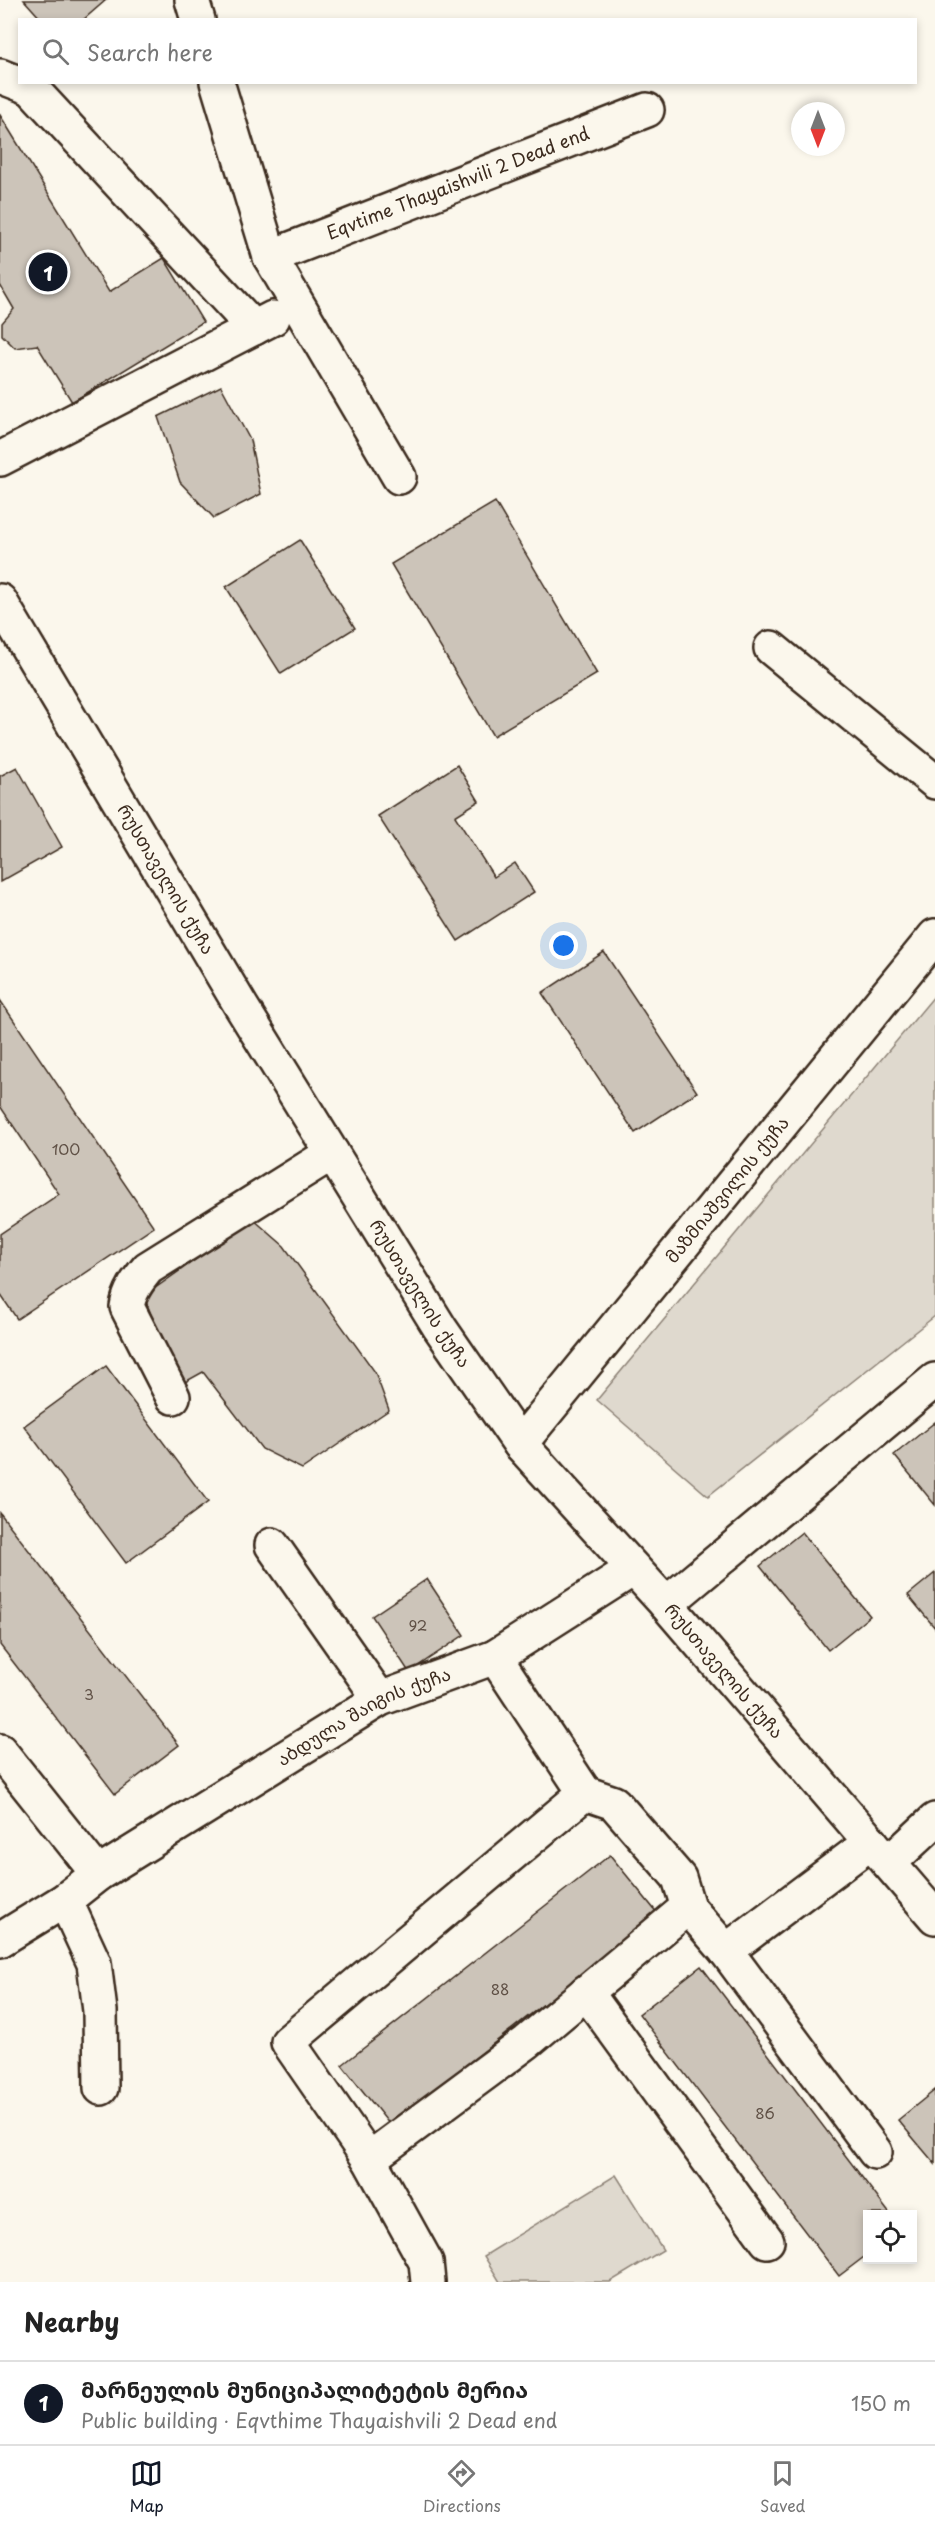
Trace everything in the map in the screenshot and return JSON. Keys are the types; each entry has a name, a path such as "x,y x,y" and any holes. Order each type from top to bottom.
{"street":[{"path":"192,0 197,18"},
{"path":"0,76 18,83"},
{"path":"21,84 31,88 254,327"},
{"path":"218,84 270,257 399,477"},
{"name":"Eqvtime Thayaishvili 2 Dead end","path":"270,257 647,110"},
{"path":"0,459 298,306"},
{"name":"რუსთაველის ქუჩა","path":"0,601 241,1006 440,1328 520,1444 666,1604 935,1917"},
{"path":"771,648 935,782"},
{"name":"მაზმიაშვილის ქუჩა","path":"520,1444 935,936"},
{"path":"173,1397 126,1307 137,1282 148,1268 332,1153"},
{"path":"666,1604 935,1380"},
{"path":"272,1545 380,1699"},
{"name":"აბდულა შაიგის ქუჩა","path":"0,1940 65,1900 98,1874 380,1699 495,1656 633,1569"},
{"path":"495,1656 585,1793 614,1803 679,1878 688,1907 726,1951 876,2152"},
{"path":"0,1751 98,1874"},
{"path":"428,2282 426,2262 369,2159 288,2042 585,1793"},
{"path":"726,1951 880,1852 935,1820"},
{"path":"65,1900 94,1963 100,2011 101,2088"},
{"path":"369,2159 527,2042 688,1907"},
{"path":"586,1992 767,2241"}],"shaded area":[{"path":"935,995 935,1316 708,1496 597,1400"},
{"path":"616,2175 663,2250 610,2282 500,2282 484,2256"}],"building":[{"path":"24,0 106,0 85,18 40,18"},
{"path":"0,115 109,292 164,258 203,322 72,402 37,345 15,348 2,335 2,323 14,309 0,285"},
{"path":"221,386 250,440 261,494 214,518 180,482 158,417"},
{"path":"495,502 597,674 493,736 391,564"},
{"path":"300,540 355,628 281,674 226,587"},
{"path":"457,765 479,801 455,816 494,877 515,863 534,892 458,941 378,816"},
{"path":"17,767 62,847 0,882 0,776"},
{"path":"604,952 697,1092 635,1133 542,993"},
{"path":"0,1000 154,1227 17,1319 0,1294 0,1234 59,1194 0,1106"},
{"path":"253,1219 284,1246 375,1372 389,1410 302,1469 262,1449 203,1372 178,1386 144,1296"},
{"path":"106,1366 208,1502 126,1563 24,1426"},
{"path":"935,1422 935,1505 894,1455"},
{"path":"0,1513 179,1745 115,1794 0,1645"},
{"path":"802,1532 870,1616 828,1650 760,1566"},
{"path":"935,1573 935,1628 908,1595"},
{"path":"427,1579 464,1635 409,1672 372,1616"},
{"path":"610,1855 658,1914 390,2125 342,2065"},
{"path":"701,1966 887,2210 863,2210 863,2258 839,2276 639,2014"},
{"path":"935,2090 935,2164 898,2120"}],"place":[{"name":"მარნეულის მუნიციპალიტეტის მერია","path":"48,272"}]}
